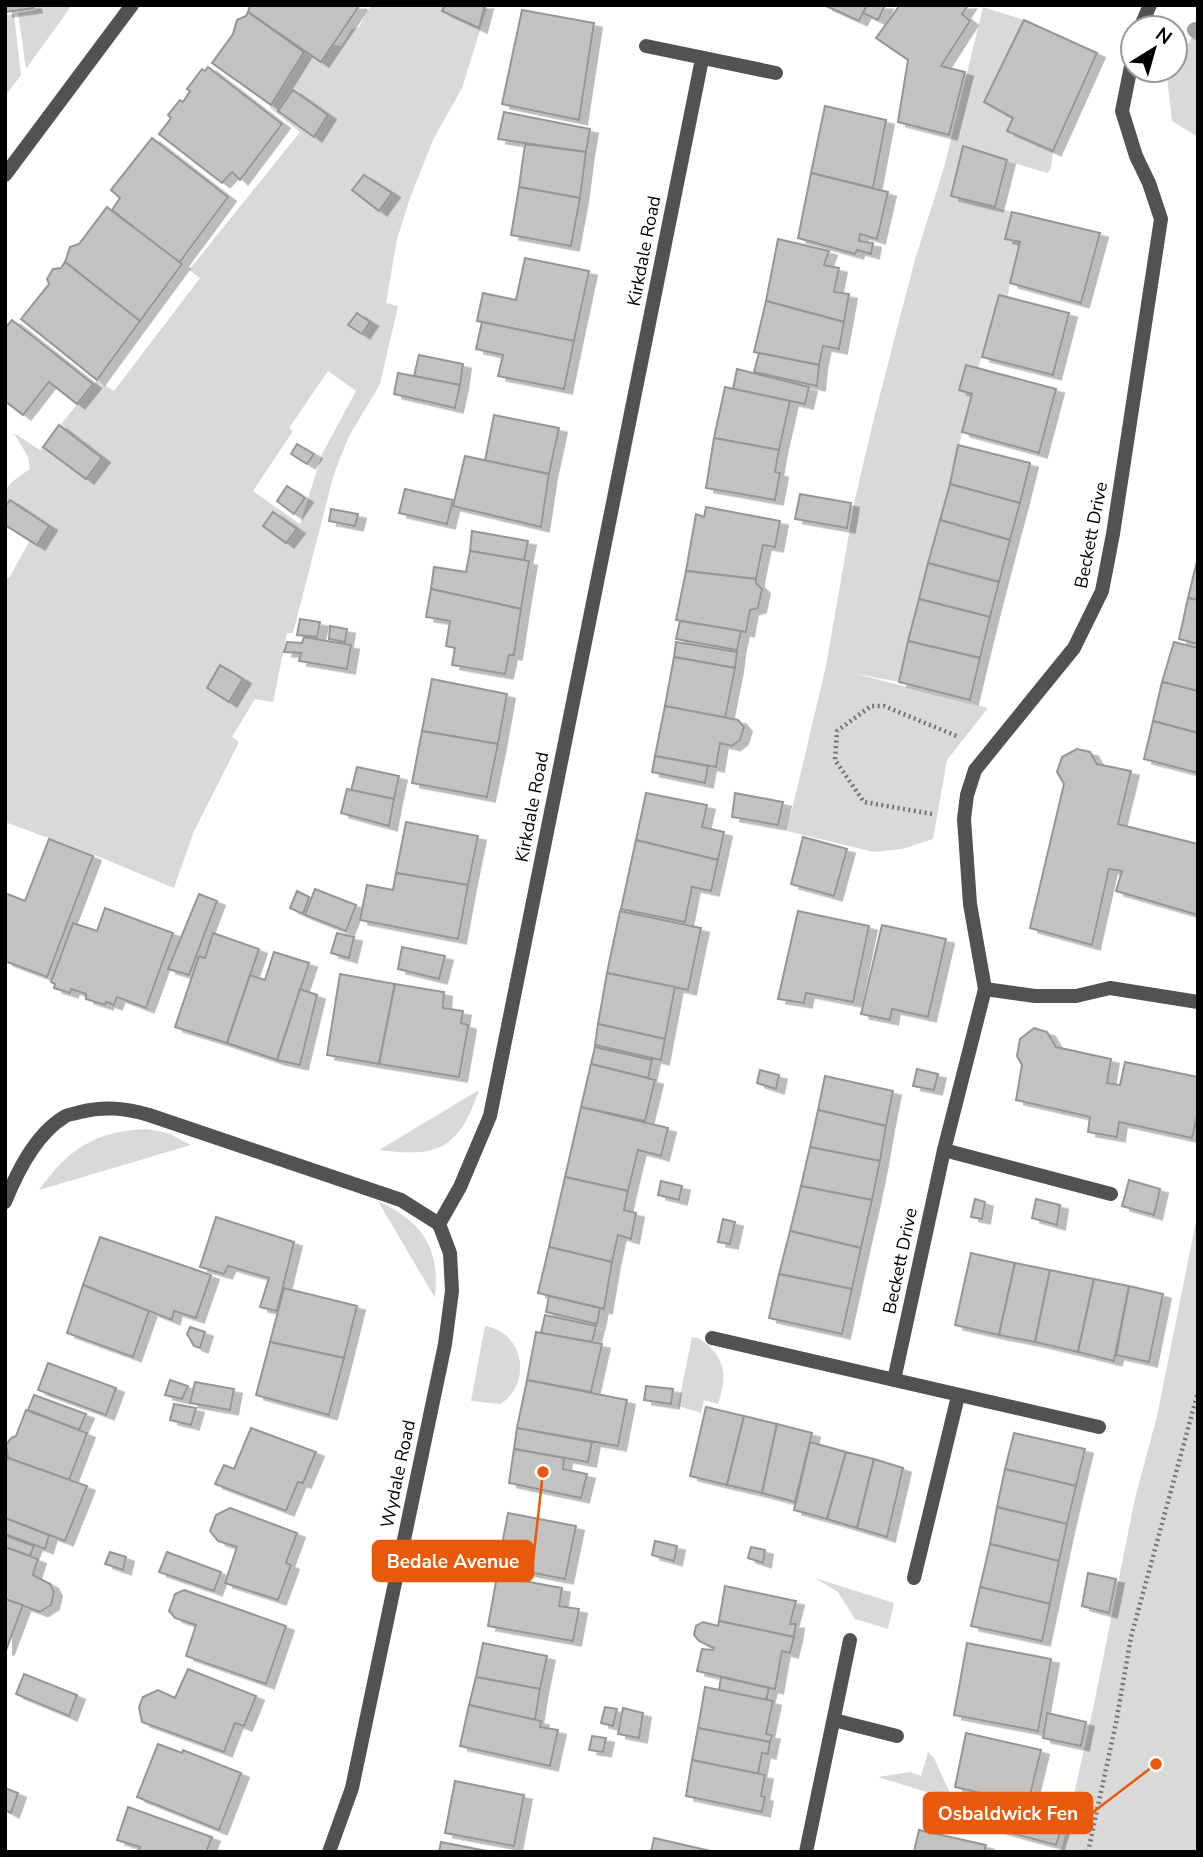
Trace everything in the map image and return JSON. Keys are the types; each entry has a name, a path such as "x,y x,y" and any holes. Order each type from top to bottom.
{"street":[{"path":"5,175 132,5"},
{"path":"646,46 776,73"},
{"name":"Kirkdale Road","path":"439,1224 460,1187 490,1116 702,59"},
{"name":"Beckett Drive","path":"894,1380 944,1150 985,989 970,904 964,819 967,795 975,770 1074,648 1102,591 1114,534 1161,219 1149,183 1136,156 1122,111 1127,84"},
{"path":"985,989 1035,996 1076,996 1110,988 1198,1002"},
{"path":"5,1202 12,1184 35,1145 65,1116 100,1107 126,1108 401,1200 439,1224"},
{"path":"944,1150 1111,1194"},
{"name":"Wydale Road","path":"329,1852 355,1776 445,1344 452,1291 450,1253 439,1224"},
{"path":"712,1338 1098,1427"},
{"path":"914,1578 958,1396"},
{"path":"806,1852 850,1640"},
{"path":"834,1720 897,1737"}],"path":[{"path":"964,819 864,802 835,760 837,731 871,706 884,706 964,739 988,754"},
{"path":"1088,1852 1132,1637 1198,1392"}],"shaded area":[{"path":"35,5 72,5 26,69 18,13 36,10"},
{"path":"371,5 488,5 462,88 433,140 397,239 386,303 398,306 380,384 348,438 334,474 293,633 287,633 273,702 255,699 232,737 239,742 194,831 174,888 5,822 5,577 9,578 30,540 5,524 6,490 13,481 30,469 28,457 14,433 40,450 97,380 114,391 200,278 189,270 300,132 270,108 304,52 321,62 333,45 341,46 352,29 359,27","holes":["328,371 356,391 322,454 300,524 253,491 293,431 289,428"]},
{"path":"983,7 1024,20 984,102 1013,118 1053,151 1051,168 1047,173 963,147 951,196 1012,212 1005,239 1020,243 1007,298 999,295 978,369 959,390 972,394 899,682 853,673 988,708 947,760 933,839 902,849 874,852 787,831 826,666 855,499 875,414 914,263 945,164"},
{"path":"14,14 21,75 5,96 5,15"},
{"path":"1198,28 1198,137 1172,121 1168,84 1189,84 1189,42"},
{"path":"479,1090 464,1125 455,1137 444,1145 418,1152 379,1150"},
{"path":"147,1129 168,1133 191,1145 39,1190 61,1163 84,1145 112,1134"},
{"path":"378,1201 407,1218 425,1239 435,1265 435,1298"},
{"path":"1198,1211 1198,1852 1061,1852 1135,1498 1157,1416"},
{"path":"485,1326 498,1330 508,1338 516,1348 520,1360 517,1384 500,1404 471,1401"},
{"path":"692,1337 698,1338 711,1348 723,1368 718,1404 704,1400 701,1413 678,1406"},
{"path":"815,1578 894,1603 888,1629 855,1619 838,1592"},
{"path":"928,1752 934,1758 953,1800 878,1777 910,1772 921,1776"}],"building":[{"path":"5,5 33,5 34,8 5,12"},
{"path":"250,5 359,6 321,62 248,12"},
{"path":"445,5 485,5 479,28 442,11"},
{"path":"824,5 867,5 859,21"},
{"path":"867,5 885,5 878,20 863,13"},
{"path":"900,5 968,5 962,14 970,21 941,66 965,72 949,135 898,122 908,60 876,38"},
{"path":"522,10 594,23 579,120 502,104"},
{"path":"248,12 304,52 271,105 212,63 233,34 237,20"},
{"path":"1024,20 1097,53 1053,151 1007,131 1013,118 984,102"},
{"path":"208,67 282,124 240,180 232,172 222,183 159,134 171,118 168,115 180,100 183,102 190,91 187,89 202,69 205,71"},
{"path":"293,90 328,115 314,137 278,111"},
{"path":"825,106 886,120 873,188 811,173"},
{"path":"504,112 590,129 586,152 498,139"},
{"path":"152,138 228,197 179,263 112,210 120,198 111,190"},
{"path":"525,144 586,152 580,198 519,187"},
{"path":"963,146 1007,160 995,207 951,196"},
{"path":"811,173 888,192 877,239 860,234 859,241 873,243 871,254 857,250 855,254 798,238"},
{"path":"364,175 392,193 379,211 352,190"},
{"path":"519,187 580,198 571,246 511,235"},
{"path":"107,207 182,264 140,321 65,262 70,247 79,244"},
{"path":"1012,212 1100,233 1081,303 1010,283 1020,242 1005,239"},
{"path":"778,239 829,251 824,265 839,268 834,292 849,294 844,322 766,301"},
{"path":"525,258 589,271 574,341 477,321 483,293 516,300"},
{"path":"65,262 140,321 97,380 21,319 49,284 47,279 53,269 61,268"},
{"path":"999,295 1069,313 1053,375 982,357"},
{"path":"766,301 844,322 839,349 823,346 819,365 754,352"},
{"path":"357,313 370,322 362,334 348,325"},
{"path":"12,320 93,384 77,404 49,382 23,415 5,401 5,328"},
{"path":"482,322 574,341 564,389 498,376 503,355 476,349"},
{"path":"759,353 819,365 817,386 754,372"},
{"path":"419,355 463,364 460,385 414,376"},
{"path":"966,365 1056,389 1039,453 962,432 972,394 959,390"},
{"path":"737,369 809,387 805,404 733,389"},
{"path":"398,373 460,385 455,408 394,394"},
{"path":"725,387 790,401 779,450 714,438"},
{"path":"494,415 559,428 549,474 485,461"},
{"path":"59,425 102,458 86,479 43,447"},
{"path":"714,438 779,450 775,472 780,473 775,500 706,488"},
{"path":"297,444 314,454 307,464 291,454"},
{"path":"958,445 1030,463 1020,503 950,484"},
{"path":"465,456 549,474 541,527 453,506"},
{"path":"950,484 1020,503 1010,540 940,520"},
{"path":"287,486 305,498 294,514 277,501"},
{"path":"405,489 453,500 447,524 399,513"},
{"path":"800,494 851,503 847,528 795,519"},
{"path":"10,500 49,526 37,545 5,525 5,507"},
{"path":"706,507 780,521 775,547 763,545 756,579 686,571 696,514 704,517"},
{"path":"331,509 358,514 355,526 329,521"},
{"path":"273,512 297,529 286,543 263,526"},
{"path":"940,520 1010,540 999,582 928,563"},
{"path":"472,531 528,541 524,560 470,551"},
{"path":"470,551 529,561 521,609 431,589 434,567 466,572"},
{"path":"1198,557 1198,600 1188,598"},
{"path":"928,563 999,582 990,617 919,599"},
{"path":"686,571 756,579 762,589 758,608 750,610 746,632 676,620"},
{"path":"431,589 521,609 514,655 509,655 505,674 452,665 455,648 446,646 450,621 426,617"},
{"path":"1188,598 1198,600 1198,644 1179,639"},
{"path":"919,599 990,617 980,658 908,641"},
{"path":"300,619 320,622 317,637 297,635"},
{"path":"680,621 741,631 737,650 676,639"},
{"path":"330,626 347,629 345,642 329,639"},
{"path":"304,637 351,645 347,669 299,661 301,653 284,652 287,642 302,643"},
{"path":"908,641 980,658 970,700 899,682"},
{"path":"676,642 737,652 735,668 674,657"},
{"path":"1174,642 1198,648 1198,691 1162,682"},
{"path":"674,657 735,668 725,718 665,706"},
{"path":"220,665 243,679 229,702 207,688"},
{"path":"432,679 507,694 498,744 422,731"},
{"path":"1162,682 1198,691 1198,733 1153,721"},
{"path":"665,706 738,720 744,727 740,740 732,746 720,743 716,767 655,756"},
{"path":"1153,721 1198,733 1198,773 1144,759"},
{"path":"422,731 498,744 487,797 412,783"},
{"path":"1077,749 1090,752 1097,764 1131,771 1118,824 1198,844 1198,915 1116,891 1122,871 1109,869 1092,945 1030,928 1064,784 1057,772 1062,757"},
{"path":"655,756 708,766 705,783 652,772"},
{"path":"357,767 399,776 394,799 351,791"},
{"path":"347,789 394,799 389,826 341,813"},
{"path":"646,793 707,805 702,827 724,832 718,860 636,840"},
{"path":"735,793 783,802 778,825 732,817"},
{"path":"406,822 478,836 468,885 396,873"},
{"path":"803,837 847,849 834,896 791,884"},
{"path":"49,839 93,856 47,977 5,961 5,893 25,901"},
{"path":"636,840 718,860 711,891 692,887 685,922 621,909"},
{"path":"396,873 468,885 458,939 360,920 367,885 393,890"},
{"path":"315,889 356,905 346,931 305,915"},
{"path":"297,891 309,897 303,914 290,908"},
{"path":"199,894 217,901 189,975 168,969"},
{"path":"105,908 173,933 146,1008 117,997 114,1005 106,1002 105,1005 86,999 86,994 71,989 70,993 54,988 55,984 51,982 73,923 97,931"},
{"path":"620,911 701,928 688,990 607,973"},
{"path":"798,911 869,926 853,1002 806,993 804,1003 778,999"},
{"path":"882,925 946,939 928,1017 892,1009 890,1020 861,1014"},
{"path":"213,933 259,949 227,1043 175,1027 199,956 205,958"},
{"path":"337,933 354,937 349,958 331,953"},
{"path":"402,947 445,956 439,979 398,969"},
{"path":"274,952 309,963 277,1060 227,1043 250,975 265,980"},
{"path":"607,973 675,987 665,1039 598,1024"},
{"path":"340,974 395,984 379,1064 327,1055"},
{"path":"395,984 444,992 443,1008 463,1011 461,1023 468,1027 459,1077 379,1064"},
{"path":"300,989 317,995 300,1065 277,1060"},
{"path":"598,1024 665,1039 661,1060 595,1045"},
{"path":"1034,1028 1047,1032 1056,1047 1111,1059 1107,1083 1120,1085 1125,1062 1198,1077 1198,1112 1192,1138 1119,1122 1117,1137 1088,1132 1090,1117 1016,1100 1022,1065 1017,1056 1020,1039"},
{"path":"595,1047 652,1060 648,1078 591,1064"},
{"path":"591,1064 655,1080 645,1121 581,1107"},
{"path":"917,1069 938,1074 934,1090 913,1086"},
{"path":"760,1070 779,1075 776,1089 757,1083"},
{"path":"825,1076 893,1091 886,1126 818,1110"},
{"path":"581,1107 668,1128 661,1156 638,1150 628,1191 565,1177"},
{"path":"818,1110 886,1126 880,1161 810,1147"},
{"path":"810,1147 880,1161 872,1200 801,1186"},
{"path":"565,1177 628,1191 624,1210 636,1213 631,1239 618,1235 612,1262 549,1247"},
{"path":"1129,1180 1160,1189 1154,1215 1122,1206"},
{"path":"661,1181 682,1186 679,1200 658,1195"},
{"path":"801,1186 872,1200 861,1248 790,1231"},
{"path":"975,1199 985,1202 982,1219 971,1217"},
{"path":"1036,1199 1060,1205 1057,1225 1032,1218"},
{"path":"216,1217 294,1242 277,1311 260,1307 269,1278 228,1266 224,1274 200,1267"},
{"path":"723,1219 735,1222 730,1244 718,1242"},
{"path":"790,1231 861,1248 852,1289 779,1274"},
{"path":"100,1237 211,1275 196,1318 174,1311 172,1320 83,1285"},
{"path":"549,1247 612,1262 604,1309 538,1293"},
{"path":"971,1253 1015,1263 999,1335 955,1325"},
{"path":"1015,1263 1050,1270 1035,1342 999,1335"},
{"path":"1050,1270 1094,1279 1078,1352 1035,1342"},
{"path":"779,1274 852,1289 842,1334 769,1318"},
{"path":"1094,1279 1129,1286 1114,1361 1078,1352"},
{"path":"83,1285 149,1311 133,1357 67,1333"},
{"path":"1129,1286 1163,1294 1149,1362 1116,1355"},
{"path":"284,1288 357,1306 344,1358 270,1342"},
{"path":"549,1296 600,1308 597,1324 546,1312"},
{"path":"545,1315 596,1326 592,1342 541,1333"},
{"path":"190,1327 205,1332 200,1348 194,1346 187,1334"},
{"path":"536,1332 602,1344 591,1392 527,1380"},
{"path":"270,1342 344,1358 329,1415 256,1395"},
{"path":"48,1363 116,1388 106,1415 38,1390"},
{"path":"170,1380 188,1386 182,1399 165,1395"},
{"path":"527,1380 627,1400 618,1446 517,1428"},
{"path":"195,1382 234,1389 230,1410 190,1403"},
{"path":"646,1386 673,1389 671,1404 644,1400"},
{"path":"34,1395 86,1414 79,1430 28,1410"},
{"path":"174,1404 196,1408 191,1425 170,1420"},
{"path":"706,1407 744,1416 727,1485 690,1476"},
{"path":"26,1410 87,1433 69,1480 8,1458 6,1445 16,1436"},
{"path":"744,1416 777,1424 762,1493 727,1485"},
{"path":"777,1424 812,1433 795,1502 762,1493"},
{"path":"251,1428 316,1452 303,1483 298,1482 286,1511 215,1484 224,1465 234,1469"},
{"path":"517,1428 592,1442 588,1462 514,1449"},
{"path":"1014,1433 1085,1449 1076,1486 1005,1469"},
{"path":"810,1442 846,1452 827,1519 794,1510"},
{"path":"514,1449 564,1458 563,1469 587,1474 581,1498 509,1483"},
{"path":"846,1452 874,1459 857,1528 827,1519"},
{"path":"8,1458 87,1486 65,1541 5,1518 5,1463"},
{"path":"874,1459 903,1468 887,1537 857,1528"},
{"path":"1005,1469 1076,1486 1067,1524 997,1507"},
{"path":"997,1507 1067,1524 1059,1561 990,1544"},
{"path":"230,1508 297,1533 286,1563 291,1565 278,1600 225,1583 237,1547 218,1541 210,1531 216,1515"},
{"path":"508,1513 576,1526 565,1579 498,1566"},
{"path":"5,1518 49,1535 45,1549 5,1534"},
{"path":"5,1535 34,1546 30,1556 5,1547"},
{"path":"655,1541 677,1546 674,1561 652,1555"},
{"path":"990,1544 1059,1561 1050,1604 980,1587"},
{"path":"5,1547 38,1559 33,1575 50,1584 54,1592 51,1605 40,1612 5,1599"},
{"path":"751,1547 765,1550 763,1563 748,1558"},
{"path":"110,1552 126,1557 123,1570 105,1564"},
{"path":"167,1552 221,1572 214,1591 159,1572"},
{"path":"1088,1573 1116,1579 1109,1613 1082,1606"},
{"path":"497,1576 562,1588 559,1606 579,1609 573,1641 488,1626"},
{"path":"725,1586 796,1601 790,1624 796,1624 794,1637 719,1621"},
{"path":"980,1587 1050,1604 1042,1641 971,1626"},
{"path":"184,1590 286,1626 266,1684 186,1656 196,1625 175,1618 169,1611 175,1594"},
{"path":"5,1599 23,1605 6,1650 5,1650"},
{"path":"719,1621 794,1637 790,1653 782,1651 775,1689 697,1671 702,1649 714,1648 699,1641 694,1635 696,1626 703,1622 718,1626"},
{"path":"483,1643 547,1656 540,1689 476,1677"},
{"path":"967,1643 1051,1659 1038,1731 954,1715"},
{"path":"188,1669 256,1696 244,1726 235,1723 224,1752 142,1722 139,1707 143,1697 158,1690 175,1698"},
{"path":"24,1674 77,1695 69,1716 16,1694"},
{"path":"476,1677 540,1689 535,1720 469,1705"},
{"path":"721,1677 769,1688 766,1701 719,1690"},
{"path":"705,1687 773,1701 766,1734 772,1735 770,1742 698,1728"},
{"path":"469,1705 541,1721 540,1727 558,1730 550,1766 460,1746"},
{"path":"605,1707 617,1709 613,1726 601,1723"},
{"path":"623,1708 643,1713 639,1738 618,1734"},
{"path":"1047,1713 1086,1722 1081,1746 1043,1738"},
{"path":"698,1728 770,1742 768,1754 762,1753 758,1774 692,1760"},
{"path":"966,1733 1041,1750 1028,1804 955,1787"},
{"path":"592,1736 606,1738 603,1752 589,1750"},
{"path":"158,1744 182,1753 183,1750 241,1773 219,1830 137,1797"},
{"path":"692,1760 765,1775 761,1796 765,1797 762,1812 686,1796"},
{"path":"455,1781 524,1795 514,1846 445,1833"},
{"path":"5,1788 18,1793 11,1813 5,1810"},
{"path":"1002,1804 1064,1820 1056,1845 997,1829"},
{"path":"128,1807 212,1837 206,1852 138,1852 140,1847 117,1840"},
{"path":"919,1830 986,1845 984,1852 914,1852"},
{"path":"654,1838 715,1852 651,1852"},
{"path":"441,1842 492,1852 439,1852"}],"place":[{"name":"Bedale Avenue","path":"543,1472"},
{"name":"Osbaldwick Fen","path":"1156,1764"}]}
